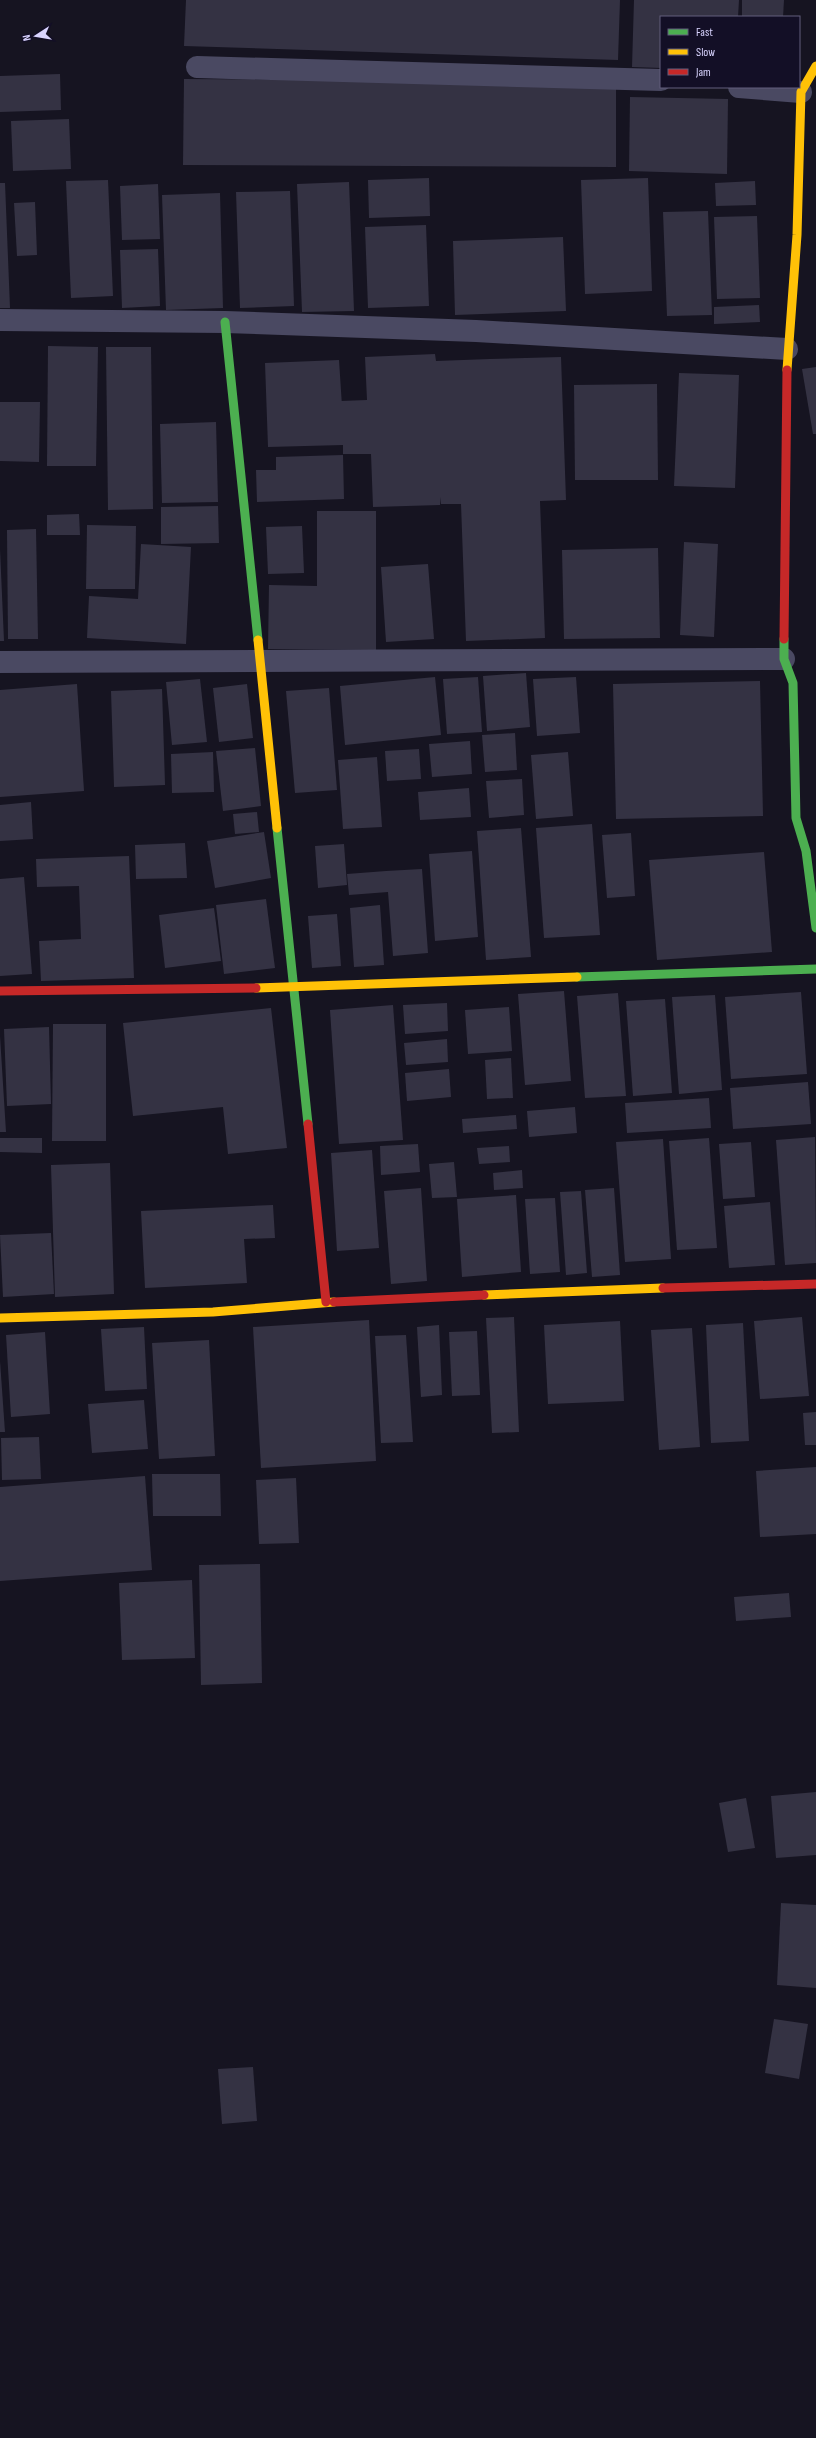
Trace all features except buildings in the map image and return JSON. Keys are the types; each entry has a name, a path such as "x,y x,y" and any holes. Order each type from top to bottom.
{"street":[{"path":"816,66 801,92 797,235 787,349 784,659 793,683 796,818 811,850 816,928"},
{"path":"197,67 660,80"},
{"path":"751,88 801,92"},
{"path":"0,320 225,322 476,331 787,349"},
{"path":"225,322 326,1302"},
{"path":"0,662 784,659"},
{"path":"0,990 293,987 816,969"},
{"path":"0,1318 213,1312 326,1302 584,1290 816,1284"}],"traffic: fast":[{"path":"225,322 258,640"},
{"path":"784,639 784,659 793,683 796,818 806,851 816,928"},
{"path":"277,828 308,1124"},
{"path":"577,977 816,969"}],"traffic: slow":[{"path":"787,370 797,235 801,92 816,66"},
{"path":"258,640 277,828"},
{"path":"256,988 577,977"},
{"path":"484,1295 663,1288"},
{"path":"0,1318 213,1312 334,1302"}],"traffic: jam":[{"path":"784,639 787,370"},
{"path":"0,991 256,988"},
{"path":"308,1124 326,1302"},
{"path":"663,1288 816,1284"},
{"path":"334,1302 484,1295"}]}
